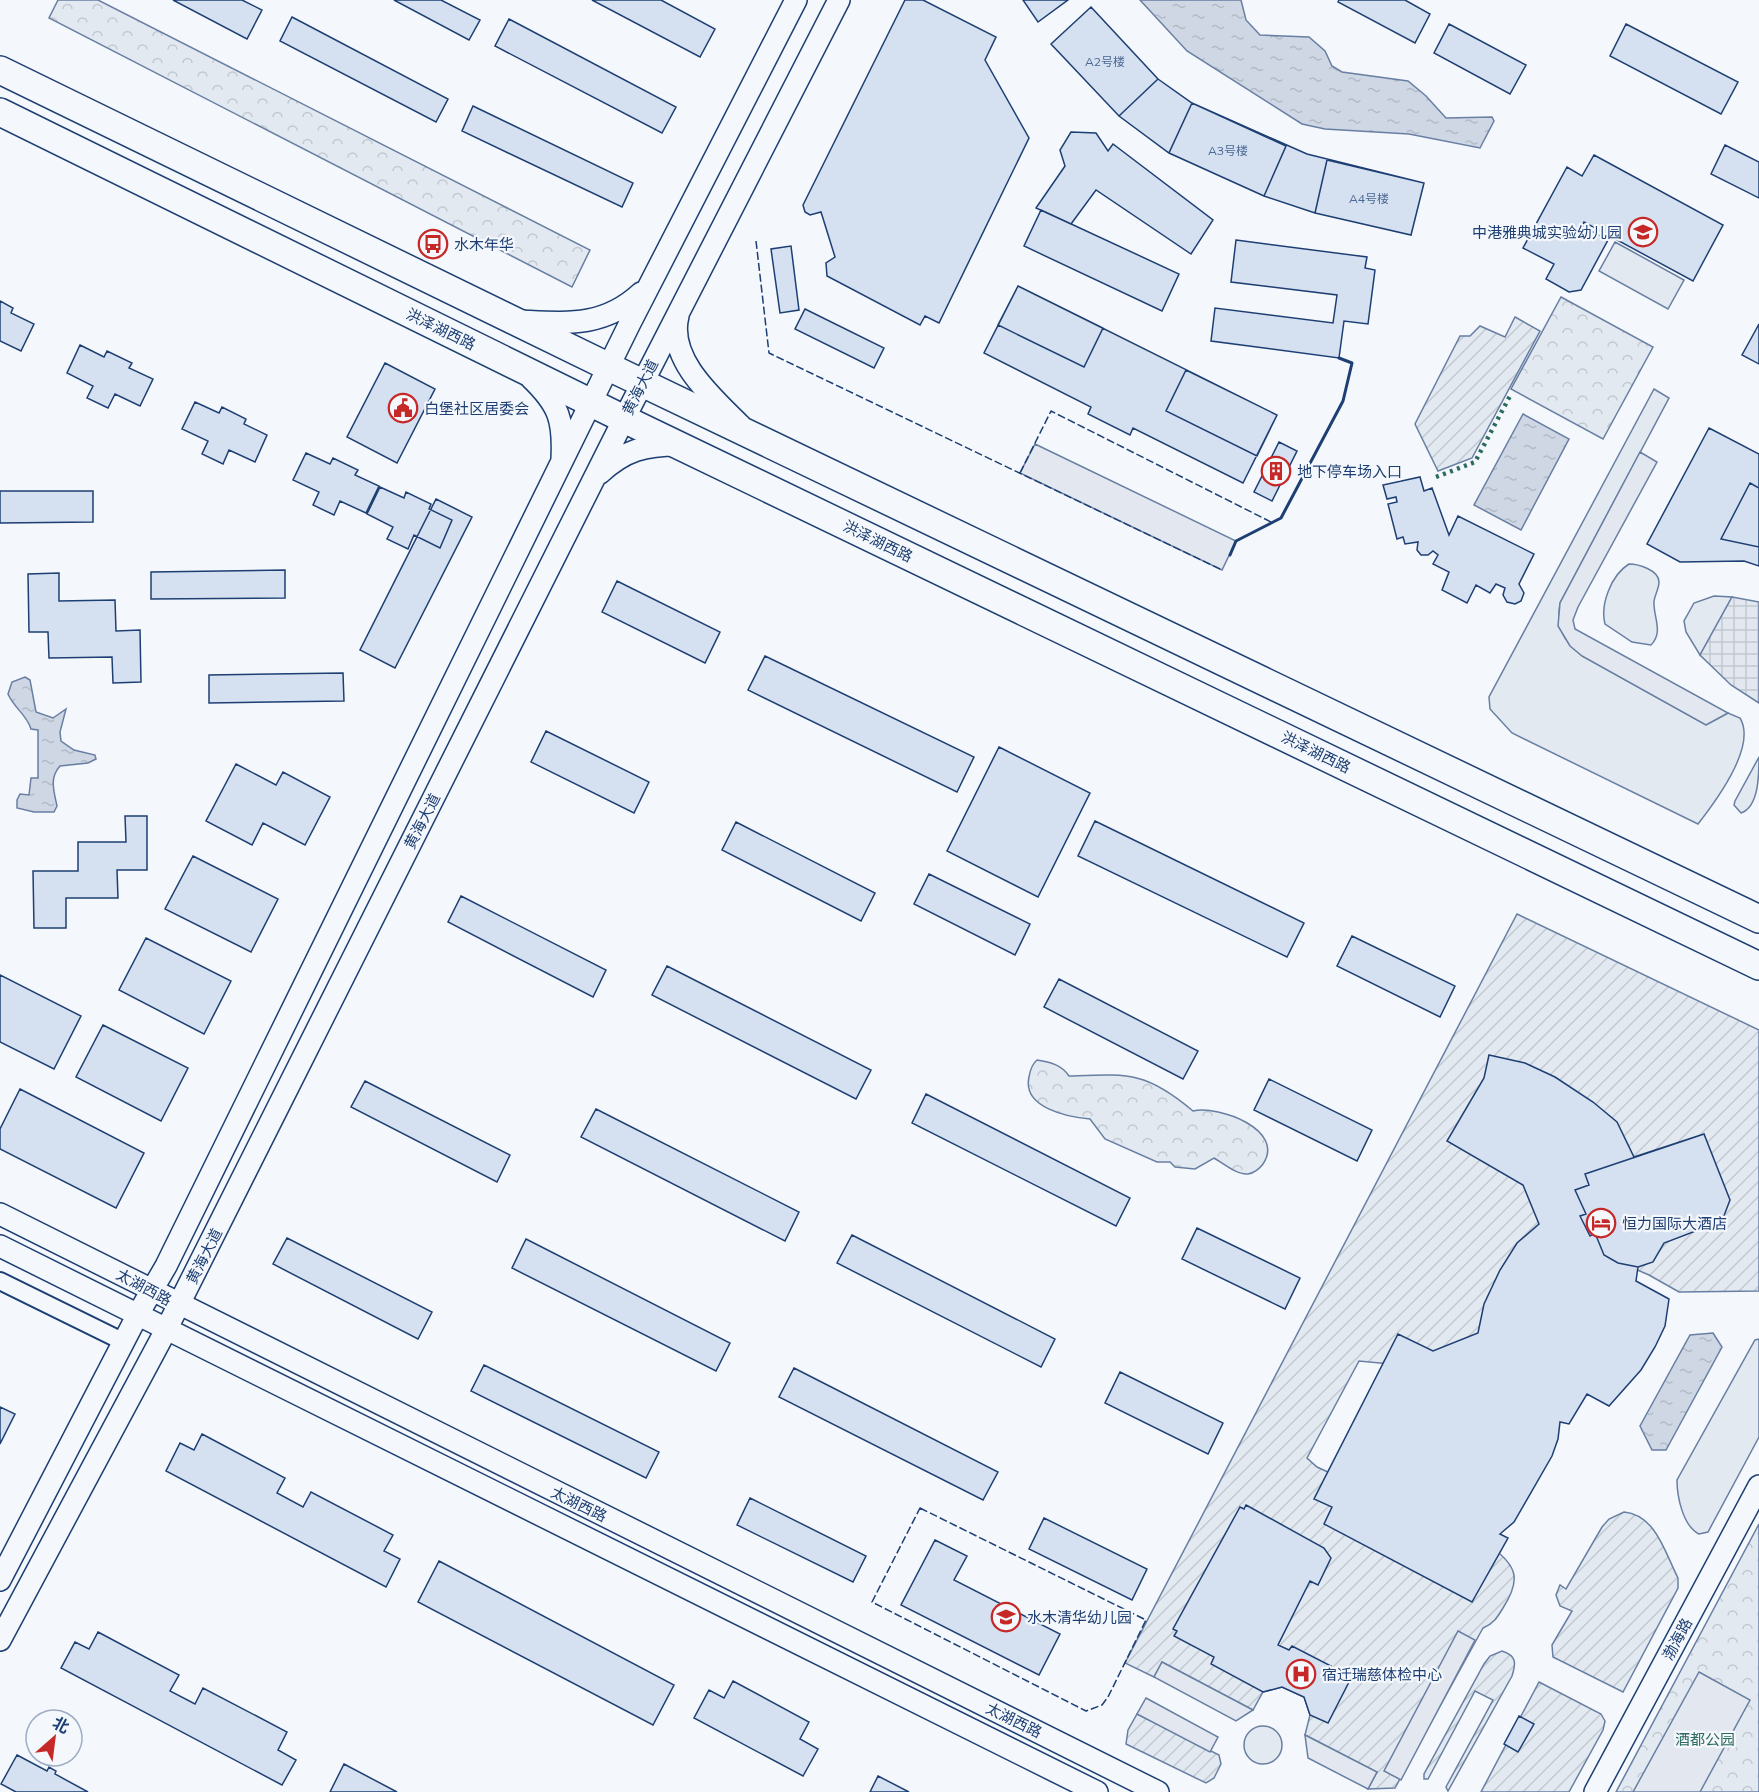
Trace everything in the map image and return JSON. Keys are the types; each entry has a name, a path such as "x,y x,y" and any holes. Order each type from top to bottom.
{"main road":[{"path":"0,69 642,383 1759,919"},
{"name":"洪泽湖西路","path":"0,112 680,446 1759,966"},
{"path":"456,336 470,337 479,333 484,319 477,302"},
{"path":"749,479 745,457 755,444 756,437"}],"street":[{"name":"黄海大道","path":"0,1580 152,1290 648,287 796,0"},
{"name":"黄海大道","path":"0,1640 179,1305 624,418 839,0"},
{"path":"516,321 572,323 594,320 628,305 648,287"},
{"path":"679,312 675,326 678,345 692,370 708,393 756,437"},
{"path":"522,369 556,406 561,422 561,465"},
{"path":"593,480 624,453 645,446 680,446"},
{"name":"太湖西路","path":"0,1214 1158,1792"},
{"name":"太湖西路","path":"0,1246 1097,1792"},
{"path":"0,1281 124,1342"},
{"name":"渤海路","path":"1595,1792 1759,1486"}],"green space":[{"path":"58,0 98,0 590,250 572,287 49,18"},
{"path":"1615,242 1684,280 1668,309 1599,271"},
{"path":"1561,297 1653,347 1603,439 1511,389"},
{"path":"1515,317 1540,331 1472,458 1438,471 1415,424 1460,336 1470,336 1480,326 1505,337"},
{"path":"1654,389 1669,398 1560,603 1559,620 1562,633 1582,656 1706,725 1728,713 1740,718 1744,730 1739,758 1724,788 1698,824 1512,733 1490,709 1489,697"},
{"path":"1629,564 1647,568 1658,578 1659,584 1654,601 1657,635 1651,645 1632,642 1605,624 1604,608 1608,591 1617,575"},
{"path":"1714,596 1732,597 1700,655 1686,632 1684,621 1694,603"},
{"path":"1759,757 1755,797 1747,810 1741,813 1734,805 1735,801"},
{"path":"1517,914 1759,1030 1759,1291 1679,1292 1649,1275 1582,1246 1453,1370 1359,1361 1307,1458 1317,1467 1490,1546 1506,1560 1514,1574 1509,1598 1499,1615 1483,1628 1395,1788 1368,1789 1377,1772 1305,1735 1310,1715 1304,1697 1282,1687 1263,1692 1253,1710 1162,1662 1154,1677 1125,1663"},
{"path":"1037,1060 1063,1069 1069,1076 1122,1076 1149,1082 1162,1088 1193,1111 1204,1110 1233,1116 1258,1131 1265,1141 1268,1152 1263,1164 1248,1174 1235,1171 1214,1158 1195,1169 1175,1167 1170,1162 1157,1162 1105,1139 1090,1119 1059,1113 1039,1103 1032,1096 1029,1077"},
{"path":"1759,1339 1759,1437 1708,1532 1699,1534 1693,1530 1685,1518 1678,1494 1677,1480 1755,1340"},
{"path":"1624,1512 1644,1520 1652,1528 1664,1547 1678,1578 1678,1588 1623,1692 1553,1657 1552,1645 1572,1611 1560,1606 1556,1595 1560,1585 1566,1589 1602,1527 1609,1519"},
{"name":"酒都公园","path":"1759,1524 1759,1792 1616,1792"},
{"path":"1502,1651 1514,1660 1512,1676 1448,1791 1446,1787 1493,1700 1475,1691 1428,1779 1424,1779 1424,1774 1484,1664 1490,1656"},
{"path":"1539,1682 1601,1714 1605,1721 1603,1730 1569,1792 1481,1792"},
{"path":"1137,1714 1219,1755 1221,1764 1214,1778 1206,1783 1126,1744 1128,1730"},
{"path":"1263,1726 1276,1732 1282,1745 1276,1758 1263,1764 1250,1758 1244,1745 1250,1732"}],"shaded area":[{"path":"1035,444 1236,541 1222,570 1020,473"},
{"path":"1640,452 1657,462 1578,607 1573,620 1575,629 1728,713 1706,725 1582,656 1570,646 1558,626 1560,603"},
{"path":"1732,597 1759,602 1759,703 1731,685 1700,655"},
{"path":"1458,1631 1475,1640 1401,1780 1384,1771"},
{"path":"1162,1662 1253,1710 1236,1721 1154,1677"},
{"path":"1699,1672 1750,1700 1700,1792 1633,1792"},
{"path":"1146,1698 1218,1737 1210,1752 1137,1714"},
{"path":"1305,1735 1377,1772 1368,1789 1308,1758"}],"water":[{"path":"1140,0 1241,0 1246,20 1260,35 1309,37 1325,51 1332,66 1342,72 1408,81 1426,96 1446,118 1492,117 1494,121 1480,148 1409,134 1325,129 1302,124 1187,51"},
{"path":"1523,414 1569,439 1521,530 1474,505"},
{"path":"25,677 30,680 36,712 53,718 66,709 60,732 61,741 74,750 95,755 96,759 88,763 60,766 53,780 57,806 54,812 34,812 17,808 20,794 29,795 31,778 38,778 38,730 31,729 8,694 12,682"},
{"path":"1713,1333 1722,1347 1666,1450 1652,1450 1640,1426 1690,1335"}],"building":[{"path":"173,0 242,0 262,10 247,39"},
{"path":"394,0 441,0 480,20 469,40"},
{"path":"592,0 661,0 715,29 700,57"},
{"path":"905,0 923,0 996,37 985,60 1029,138 939,323 925,316 920,325 827,276 826,263 835,257 821,212 810,215 805,212 803,205"},
{"path":"1023,0 1068,0 1038,22"},
{"path":"1339,0 1405,0 1430,14 1415,43 1338,2"},
{"path":"1091,7 1158,79 1192,103 1307,154 1424,183 1411,235 1315,213 1264,196 1169,153 1119,116 1051,44"},
{"path":"1091,7 1158,79 1119,116 1051,44"},
{"path":"292,17 448,99 436,122 280,41"},
{"path":"509,19 676,107 662,133 495,46"},
{"path":"1449,24 1526,65 1510,94 1434,53"},
{"path":"1626,24 1738,82 1721,114 1610,56"},
{"path":"1192,103 1286,146 1264,196 1169,153"},
{"path":"473,106 633,183 622,207 462,131"},
{"path":"1071,132 1096,133 1108,151 1113,144 1213,220 1191,254 1096,190 1071,224 1036,208 1065,166 1060,150"},
{"path":"1725,145 1759,162 1759,198 1711,174"},
{"path":"1594,155 1723,225 1693,281 1584,222 1582,226 1608,240 1581,290 1569,292 1546,279 1554,264 1523,248 1567,167 1582,176"},
{"path":"1327,160 1424,183 1411,235 1315,213"},
{"path":"1041,210 1179,274 1162,311 1024,246"},
{"path":"1236,240 1367,257 1365,268 1375,270 1368,324 1344,321 1339,358 1211,341 1215,308 1333,323 1337,295 1231,282"},
{"path":"791,246 799,310 780,313 771,249"},
{"path":"1018,286 1277,415 1243,483 1133,428 1130,435 1088,414 1091,407 984,353"},
{"path":"1018,286 1103,328 1084,367 998,325"},
{"path":"0,301 13,308 11,313 34,324 21,351 0,341"},
{"path":"805,309 884,348 874,368 795,329"},
{"path":"1759,324 1759,364 1742,355"},
{"path":"80,345 104,357 107,351 132,363 129,368 153,379 140,406 115,394 108,408 87,398 93,386 67,373"},
{"path":"385,363 435,389 397,463 347,437"},
{"path":"1186,370 1277,415 1257,456 1166,411"},
{"path":"195,402 219,413 222,407 246,419 244,424 267,435 255,462 229,450 223,464 202,454 208,441 182,429"},
{"path":"1709,428 1759,454 1759,566 1744,561 1680,562 1647,544"},
{"name":"地下停车场入口","path":"1279,442 1297,451 1272,501 1254,492"},
{"path":"306,453 330,464 333,458 358,470 355,475 379,486 366,513 340,501 334,515 313,505 319,492 293,480"},
{"path":"1420,477 1424,491 1432,488 1449,535 1458,516 1534,554 1519,584 1524,593 1521,601 1515,604 1507,602 1503,595 1505,588 1496,584 1490,593 1476,585 1467,603 1442,590 1449,572 1433,564 1438,555 1433,551 1428,555 1421,555 1417,550 1418,542 1405,544 1403,537 1397,539 1388,504 1397,502 1396,497 1387,499 1383,485"},
{"path":"1750,483 1759,488 1759,547 1721,539"},
{"path":"380,487 404,498 406,492 431,504 429,509 452,520 440,548 414,535 408,549 387,539 393,527 367,514"},
{"path":"0,491 93,491 93,522 0,523"},
{"path":"436,499 472,517 395,668 360,650"},
{"path":"285,570 285,598 151,599 151,572"},
{"path":"59,573 59,601 115,600 116,631 140,630 141,682 113,683 112,657 49,658 48,632 29,632 28,574"},
{"path":"617,581 720,632 705,663 602,612"},
{"path":"765,656 974,757 957,792 748,690"},
{"path":"343,673 344,701 209,703 209,675"},
{"path":"546,731 649,782 634,813 531,762"},
{"path":"999,747 1090,793 1038,897 947,851"},
{"path":"236,764 276,785 283,772 330,797 305,845 263,823 252,845 206,821"},
{"path":"125,816 147,816 147,870 117,870 118,898 66,898 66,928 34,928 33,871 78,871 78,842 126,842"},
{"path":"1095,821 1304,923 1287,957 1078,856"},
{"path":"736,822 875,893 861,921 722,850"},
{"path":"193,856 278,899 251,952 165,909"},
{"path":"929,874 1030,924 1015,955 914,904"},
{"path":"461,896 606,970 593,997 448,922"},
{"path":"1352,936 1455,986 1440,1017 1337,966"},
{"path":"146,938 231,981 204,1034 119,990"},
{"path":"667,966 871,1070 856,1099 652,995"},
{"path":"0,975 81,1016 54,1069 0,1042"},
{"path":"1059,979 1198,1051 1183,1079 1044,1007"},
{"path":"103,1025 188,1068 161,1121 76,1077"},
{"path":"1489,1055 1525,1063 1555,1077 1593,1102 1617,1122 1634,1157 1704,1134 1730,1200 1722,1221 1664,1243 1653,1262 1638,1267 1636,1281 1669,1299 1665,1326 1655,1347 1641,1370 1609,1406 1587,1394 1569,1424 1560,1422 1558,1439 1552,1456 1514,1522 1500,1534 1508,1538 1472,1602 1324,1524 1332,1507 1314,1499 1398,1334 1433,1351 1478,1333 1484,1304 1500,1270 1517,1243 1539,1224 1523,1185 1447,1141 1484,1078"},
{"path":"1269,1079 1372,1130 1357,1161 1254,1110"},
{"path":"365,1081 510,1155 497,1182 351,1107"},
{"path":"20,1089 144,1153 116,1208 0,1149 0,1129"},
{"path":"926,1094 1130,1198 1116,1226 912,1123"},
{"path":"596,1109 799,1212 785,1241 581,1137"},
{"path":"1704,1134 1730,1200 1722,1221 1664,1243 1653,1262 1638,1267 1618,1263 1604,1255 1595,1233 1590,1236 1580,1216 1586,1214 1575,1190 1589,1185 1585,1174"},
{"path":"1197,1228 1300,1278 1285,1309 1182,1259"},
{"path":"852,1235 1055,1339 1041,1367 837,1263"},
{"path":"287,1238 432,1312 418,1339 273,1264"},
{"path":"526,1239 730,1343 716,1371 512,1268"},
{"path":"484,1365 659,1452 646,1478 471,1391"},
{"path":"794,1368 998,1472 983,1500 779,1397"},
{"path":"1120,1372 1223,1423 1208,1454 1105,1403"},
{"path":"0,1407 15,1414 0,1444"},
{"path":"202,1434 285,1478 277,1493 303,1507 311,1492 393,1535 384,1551 400,1559 386,1587 166,1471 180,1443 194,1450"},
{"path":"750,1498 866,1556 853,1582 737,1525"},
{"path":"1246,1505 1324,1548 1331,1558 1318,1585 1310,1581 1278,1645 1289,1650 1292,1646 1331,1666 1328,1671 1349,1682 1328,1723 1310,1715 1304,1697 1282,1687 1263,1692 1211,1664 1214,1657 1174,1636 1177,1631 1173,1629 1240,1507 1244,1509"},
{"path":"1044,1518 1147,1569 1132,1600 1029,1549"},
{"path":"935,1540 967,1556 954,1580 1060,1634 1039,1675 901,1605"},
{"path":"439,1561 674,1685 653,1725 418,1602"},
{"path":"98,1632 179,1675 170,1691 195,1704 203,1688 287,1732 278,1750 296,1760 282,1785 61,1668 75,1642 89,1649"},
{"path":"733,1681 809,1722 800,1739 818,1749 803,1776 694,1718 709,1690 724,1698"},
{"path":"1519,1716 1534,1724 1518,1752 1504,1744"},
{"path":"17,1755 24,1759 24,1768 41,1768 47,1771 51,1768 56,1771 55,1774 88,1792 16,1792 1,1784"},
{"path":"344,1764 397,1792 330,1792"},
{"path":"878,1776 909,1792 870,1792"}],"hedge":[{"path":"1436,477 1475,462 1510,396"}],"fence":[{"path":"756,241 769,353 1222,570"},
{"path":"1020,473 1051,411 1273,523"},
{"path":"920,1508 1146,1620 1102,1705 1086,1711 872,1602 920,1508"}],"wall":[{"path":"1230,555 1236,541 1281,518 1343,401 1352,363 1339,358"}],"place":[{"name":"中港雅典城实验幼儿园","path":"1643,232"},
{"name":"水木年华","path":"433,244"},
{"name":"白堡社区居委会","path":"403,408"},
{"name":"地下停车场入口","path":"1276,471"},
{"name":"恒力国际大酒店","path":"1601,1223"},
{"name":"水木清华幼儿园","path":"1006,1617"},
{"name":"宿迁瑞慈体检中心","path":"1301,1674"}]}
